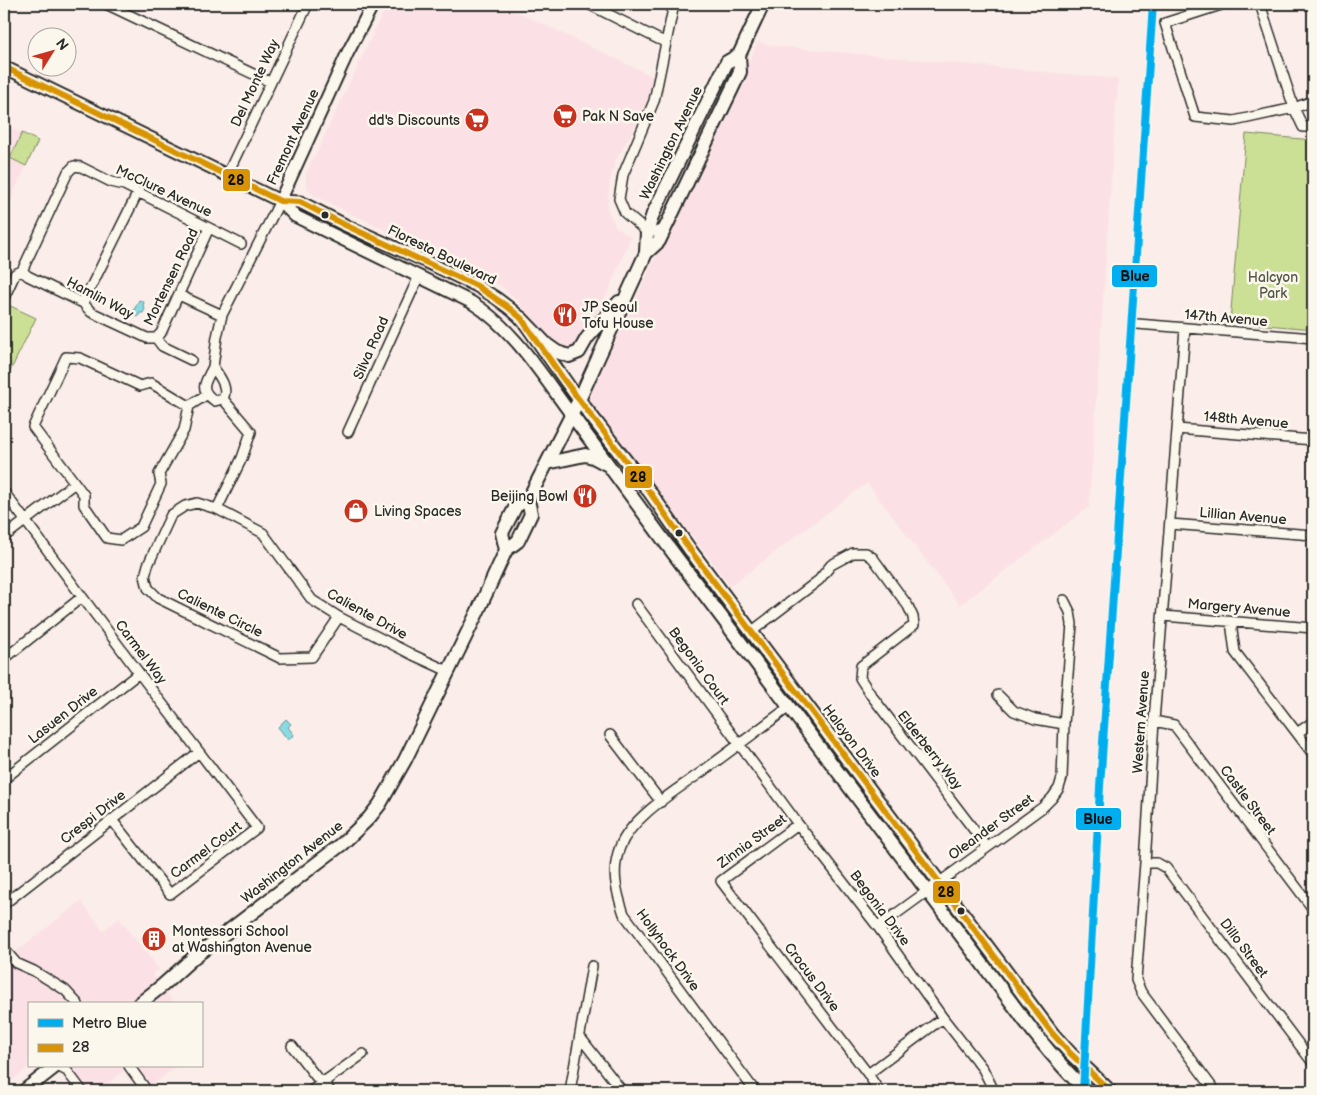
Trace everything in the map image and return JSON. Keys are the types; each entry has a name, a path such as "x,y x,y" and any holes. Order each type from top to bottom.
{"main road":[{"name":"Washington Avenue","path":"506,550 502,533 516,506 528,500 579,400 646,253 647,232 653,214 727,62 738,55 763,4"},
{"name":"Washington Avenue","path":"646,253 659,241 740,72 738,55"},
{"path":"520,318 557,352 569,356 579,352 587,338 628,293"},
{"name":"Halcyon Drive","path":"579,400 1052,1033 1110,1091"},
{"path":"572,414 608,465 1043,1045 1068,1074 1086,1091"},
{"path":"547,463 586,455 608,465"},
{"name":"Washington Avenue","path":"142,1002 193,958 342,844 369,818 405,760 506,550 518,541 531,514 528,500"},
{"path":"998,985 1024,996"},
{"path":"24,1091 53,1068"}],"street":[{"path":"106,4 270,82"},
{"name":"Del Monte Way","path":"227,175 308,4"},
{"name":"Fremont Avenue","path":"206,395 204,390 213,367 222,316 280,201 348,52 373,4"},
{"path":"664,229 647,232 625,213 619,199 623,175 654,101 674,4"},
{"path":"1224,4 1165,23 1195,118 1234,121 1294,108 1313,101"},
{"path":"1260,4 1294,108 1303,126 1313,127"},
{"path":"593,5 666,42"},
{"name":"Floresta Boulevard","path":"4,67 280,201 295,216 419,276 486,311 515,339 572,414"},
{"name":"McClure Avenue","path":"22,271 68,172 74,166 81,167 111,182 124,185 241,244"},
{"path":"83,303 138,192"},
{"name":"Floresta Boulevard","path":"280,201 300,202 477,286 508,307 520,318 579,400"},
{"name":"Mortensen Road","path":"156,338 161,333 210,228"},
{"path":"4,298 15,274 22,271"},
{"name":"Hamlin Way","path":"22,271 28,276 83,303 92,312 147,338 156,338 162,346 191,360"},
{"name":"Silva Road","path":"348,432 419,276"},
{"path":"179,295 222,316"},
{"name":"147th Avenue","path":"1137,324 1313,338"},
{"name":"Western Avenue","path":"1185,328 1136,980 1141,992 1215,1091"},
{"path":"189,406 151,383 140,386 80,358 66,357 33,427 84,495 84,505 108,538 121,540 141,527 161,484 160,474 184,430 189,406 206,395 215,401 223,399"},
{"path":"213,367 224,384 225,395 223,399"},
{"path":"218,509 242,458 251,432 223,399"},
{"name":"148th Avenue","path":"1177,428 1313,440"},
{"path":"4,537 75,483"},
{"name":"Carmel Way","path":"4,492 257,828"},
{"name":"Caliente Drive","path":"171,515 185,506 197,502 218,509 264,533 312,600 338,616 448,671"},
{"name":"Caliente Circle","path":"171,515 156,546 145,576 148,588 158,598 280,658 312,658 338,616"},
{"name":"Lillian Avenue","path":"1170,524 1313,535"},
{"name":"Elderberry Way","path":"751,632 819,580 831,565 854,553 866,553 873,558 908,606 914,625 861,666 860,678 870,695 987,847"},
{"path":"4,658 82,597"},
{"name":"Oleander Street","path":"878,926 1043,807 1059,788 1062,778 1064,724 1072,624 1070,612 1064,600"},
{"name":"Begonia Court","path":"636,604 739,744"},
{"name":"Margery Avenue","path":"1163,616 1313,628"},
{"path":"1231,622 1235,652 1313,754"},
{"name":"Lasuen Drive","path":"4,779 139,673"},
{"path":"998,695 1014,710 1034,719 1064,724"},
{"name":"Hollyhock Drive","path":"755,1091 632,927 624,914 618,898 614,872 620,846 637,822 789,707"},
{"name":"Castle Street","path":"1154,721 1174,724 1313,909"},
{"path":"1297,733 1313,722"},
{"path":"610,735 661,802"},
{"name":"Begonia Drive","path":"739,744 798,824 878,926 943,1018 983,1070 994,1091"},
{"name":"Crespi Drive","path":"4,904 199,752"},
{"name":"Carmel Court","path":"112,820 170,894 257,828"},
{"name":"Zinnia Street","path":"721,881 798,824"},
{"name":"Dillo Street","path":"1145,862 1157,863 1166,868 1313,1063"},
{"name":"Crocus Drive","path":"721,881 879,1091"},
{"path":"4,950 16,963 34,971 65,990 76,1002"},
{"path":"570,1091 592,966"},
{"path":"868,1074 943,1018"},
{"path":"580,1038 622,1091"},
{"path":"292,1046 317,1078 323,1081 330,1091"},
{"path":"1305,1053 1313,1047"},
{"path":"311,1091 363,1054"},
{"path":"60,1068 67,1071 82,1091"},
{"path":"130,1068 147,1091"}],"shaded area":[{"path":"387,4 501,4 656,78 640,119 616,159 610,180 607,209 616,227 631,237 609,290 582,338 574,347 562,350 552,343 514,297 499,285 315,196 309,191 306,185 306,175 311,162"},
{"path":"758,42 776,46 1118,79 1089,507 960,605 867,483 730,586 588,399"},
{"path":"4,125 38,141 4,213"},
{"path":"81,901 103,931 119,918 159,969 153,975 173,1002 28,1002 28,1068 4,1087 4,961"},
{"path":"70,1068 174,1068 144,1091 137,1091 124,1071 98,1091 87,1091"}],"green space":[{"path":"22,133 38,141 26,166 10,158"},
{"name":"Halcyon Park","path":"1246,134 1313,140 1313,329 1230,322"},
{"path":"4,303 36,318 4,384"}],"water":[{"path":"139,300 144,302 143,306 145,309 138,317 132,314"},
{"path":"286,719 291,724 288,727 294,735 288,740 278,727"}],"metro line":[{"name":"Blue","path":"1083,1091 1100,787 1153,4"}],"transit line":[{"name":"28","path":"4,67 280,201 300,202 477,286 521,318 564,380 649,491 691,551 1052,1033 1110,1091"}],"place":[{"name":"Pak N Save","path":"565,116"},
{"name":"dd's Discounts","path":"477,120"},
{"name":"JP Seoul Tofu House","path":"565,315"},
{"name":"Beijing Bowl","path":"585,496"},
{"name":"Living Spaces","path":"356,511"},
{"name":"Montessori School at Washington Avenue","path":"154,939"}]}
